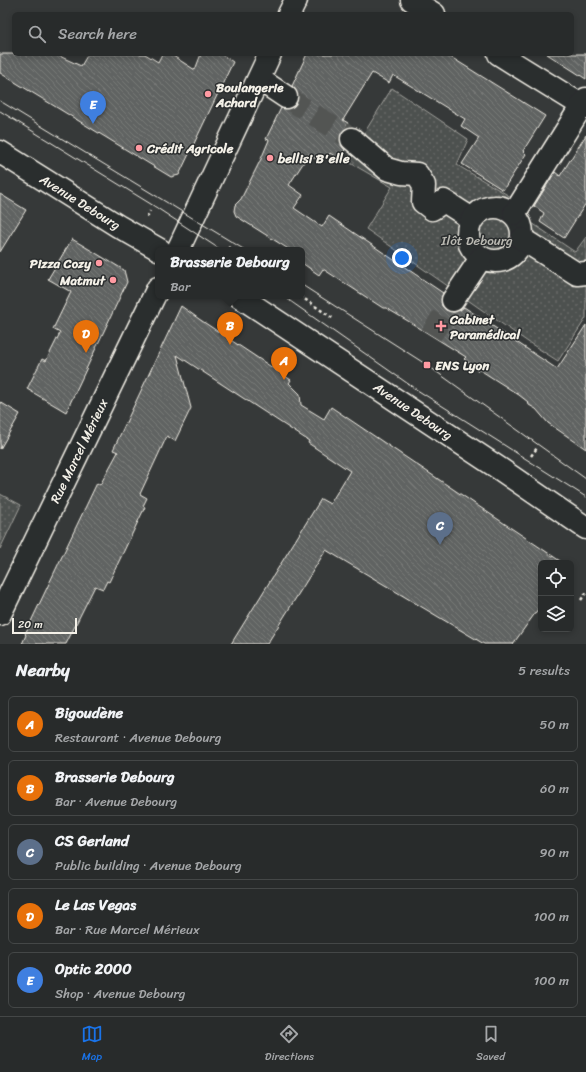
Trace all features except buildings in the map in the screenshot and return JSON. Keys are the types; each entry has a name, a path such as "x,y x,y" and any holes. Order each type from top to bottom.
{"street":[{"path":"290,12 296,0"},
{"path":"412,0 431,12"},
{"path":"179,247 269,56"},
{"path":"502,56 585,104 514,214"},
{"path":"259,79 286,97"},
{"path":"352,139 386,169 401,173 417,174 424,184 423,202 432,209 444,201 472,219"},
{"name":"Avenue Debourg","path":"0,152 118,226 155,247"},
{"path":"494,206 503,207 514,214 522,225 521,244 516,252 509,258 500,261 490,261 481,258 470,245 468,228 472,219 485,208 494,206"},
{"path":"522,239 577,274 586,273"},
{"path":"453,300 481,258"},
{"name":"Rue Marcel Mérieux","path":"0,614 155,294"},
{"name":"Avenue Debourg","path":"244,299 500,469 586,528"}],"path":[{"path":"304,299 334,319"},
{"path":"531,456 537,448"},
{"path":"581,600 586,593"}],"green space":[{"name":"Ilôt Debourg","path":"392,88 468,139 457,165 528,207 529,221 575,252 586,237 586,318 558,361 528,342 366,229 392,187 347,161"},
{"path":"0,494 21,505 0,549"}],"tunnel":[{"path":"286,97 352,139"},
{"path":"431,335 453,300"}],"tram line":[{"path":"0,101 240,247"},
{"path":"0,111 154,206 216,247"},
{"path":"305,287 427,365 586,479"},
{"path":"287,299 414,388 586,497"}],"place":[{"name":"Boulangerie Achard","path":"208,94"},
{"name":"Optic 2000","path":"93,124"},
{"name":"Crédit Agricole","path":"139,148"},
{"name":"bellisi B'elle","path":"270,158"},
{"name":"Pizza Cozy","path":"99,263"},
{"name":"Matmut","path":"113,280"},
{"name":"Cabinet Paramédical","path":"441,326"},
{"name":"Brasserie Debourg","path":"230,345"},
{"name":"Le Las Vegas","path":"86,353"},
{"name":"ENS Lyon","path":"427,365"},
{"name":"Bigoudène","path":"284,380"},
{"name":"CS Gerland","path":"440,545"}]}
